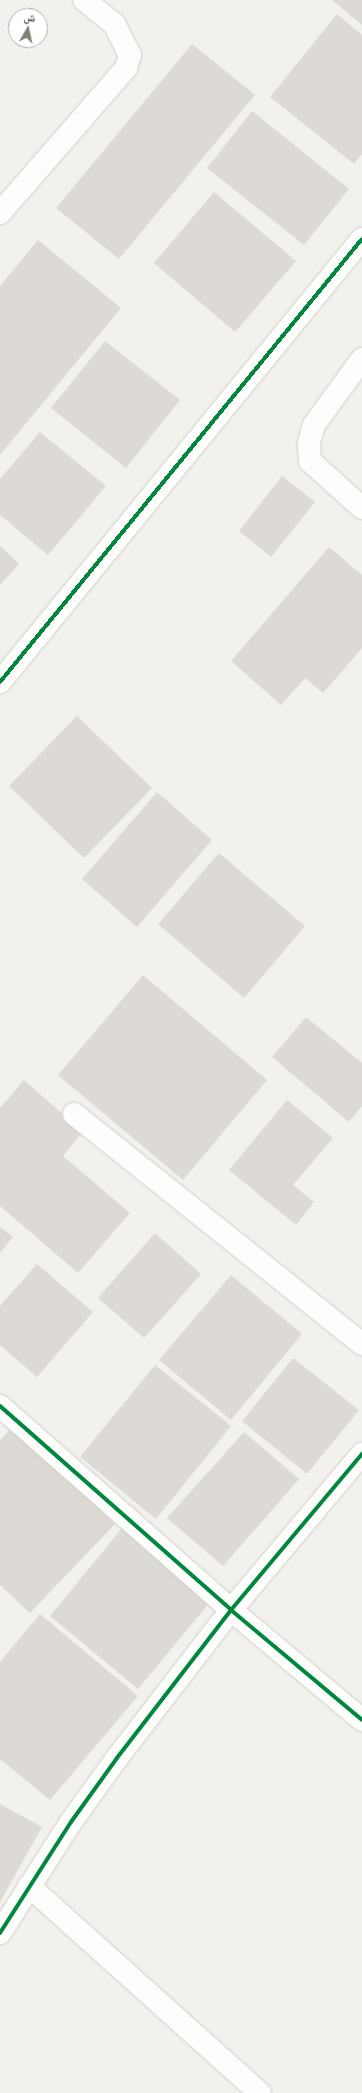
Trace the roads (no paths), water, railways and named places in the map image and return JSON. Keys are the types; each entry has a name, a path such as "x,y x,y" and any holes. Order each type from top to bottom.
{"street":[{"path":"0,213 126,68 130,54 114,24 84,0"},
{"path":"0,682 362,239"},
{"path":"362,359 314,425 309,443 310,461 362,508"},
{"path":"74,1114 362,1344"},
{"path":"0,1406 231,1610 362,1720"},
{"path":"0,1933 28,1886 117,1758 231,1610 362,1454"},
{"path":"28,1886 260,2093"}]}
